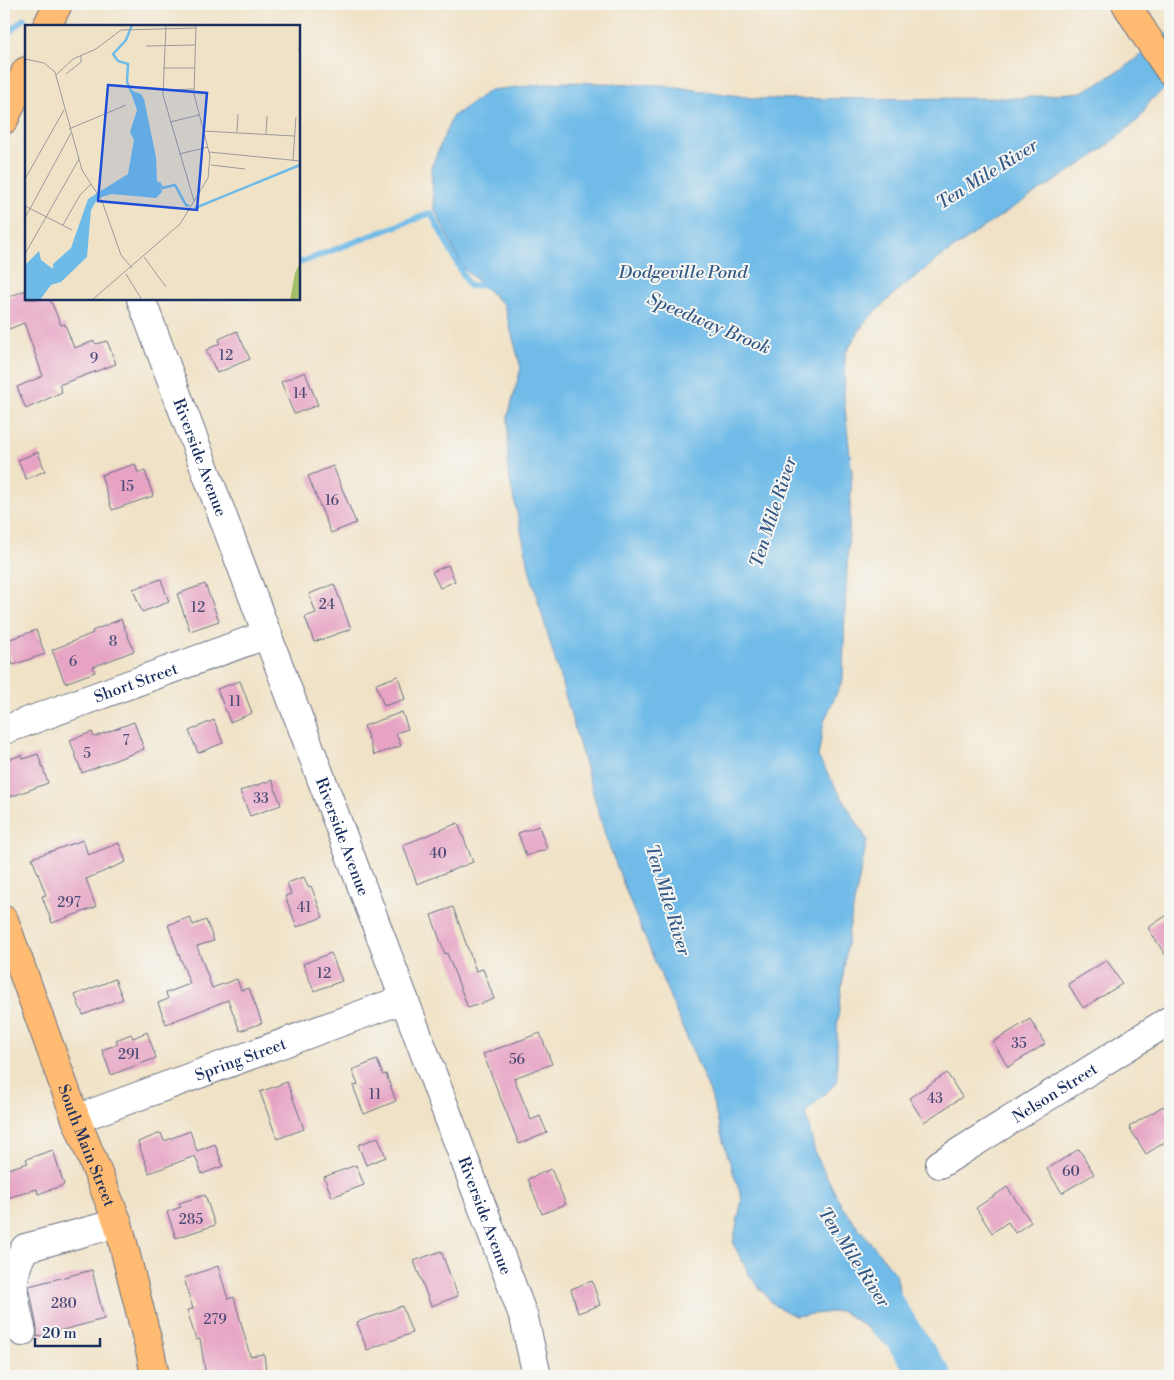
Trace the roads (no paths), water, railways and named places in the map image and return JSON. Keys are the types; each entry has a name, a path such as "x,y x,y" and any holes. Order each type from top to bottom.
{"main road":[{"path":"48,25 58,4"},
{"path":"1126,4 1170,71"},
{"path":"4,120 25,75"},
{"name":"South Main Street","path":"6,930 76,1119 118,1223 155,1376"}],"street":[{"name":"Riverside Avenue","path":"141,300 524,1318 537,1376"},
{"name":"Short Street","path":"4,730 268,634"},
{"name":"Spring Street","path":"76,1119 404,999"},
{"name":"Nelson Street","path":"940,1164 1170,1020"},
{"path":"22,1332 13,1295 13,1284 17,1263 25,1248 118,1223"}],"water":[{"name":"Dodgeville Pond","path":"1170,31 1170,85 1151,100 1139,119 1094,156 1006,212 941,257 898,290 864,323 845,354 844,399 852,474 843,679 824,721 818,757 867,840 849,929 837,1026 837,1082 806,1112 815,1153 842,1207 896,1274 906,1321 907,1341 892,1350 866,1327 842,1311 795,1316 774,1305 750,1276 733,1243 742,1199 723,1141 711,1095 633,909 606,838 531,576 508,472 508,416 521,368 504,305 463,268 434,208 431,168 452,117 490,90 564,82 662,85 760,99 1020,98 1082,92 1124,68"}],"waterway":[{"name":"Speedway Brook","path":"4,36 24,19"},
{"name":"Speedway Brook","path":"300,263 431,213 469,286 489,284"},
{"name":"Ten Mile River","path":"879,1296 907,1341 932,1376"}]}
